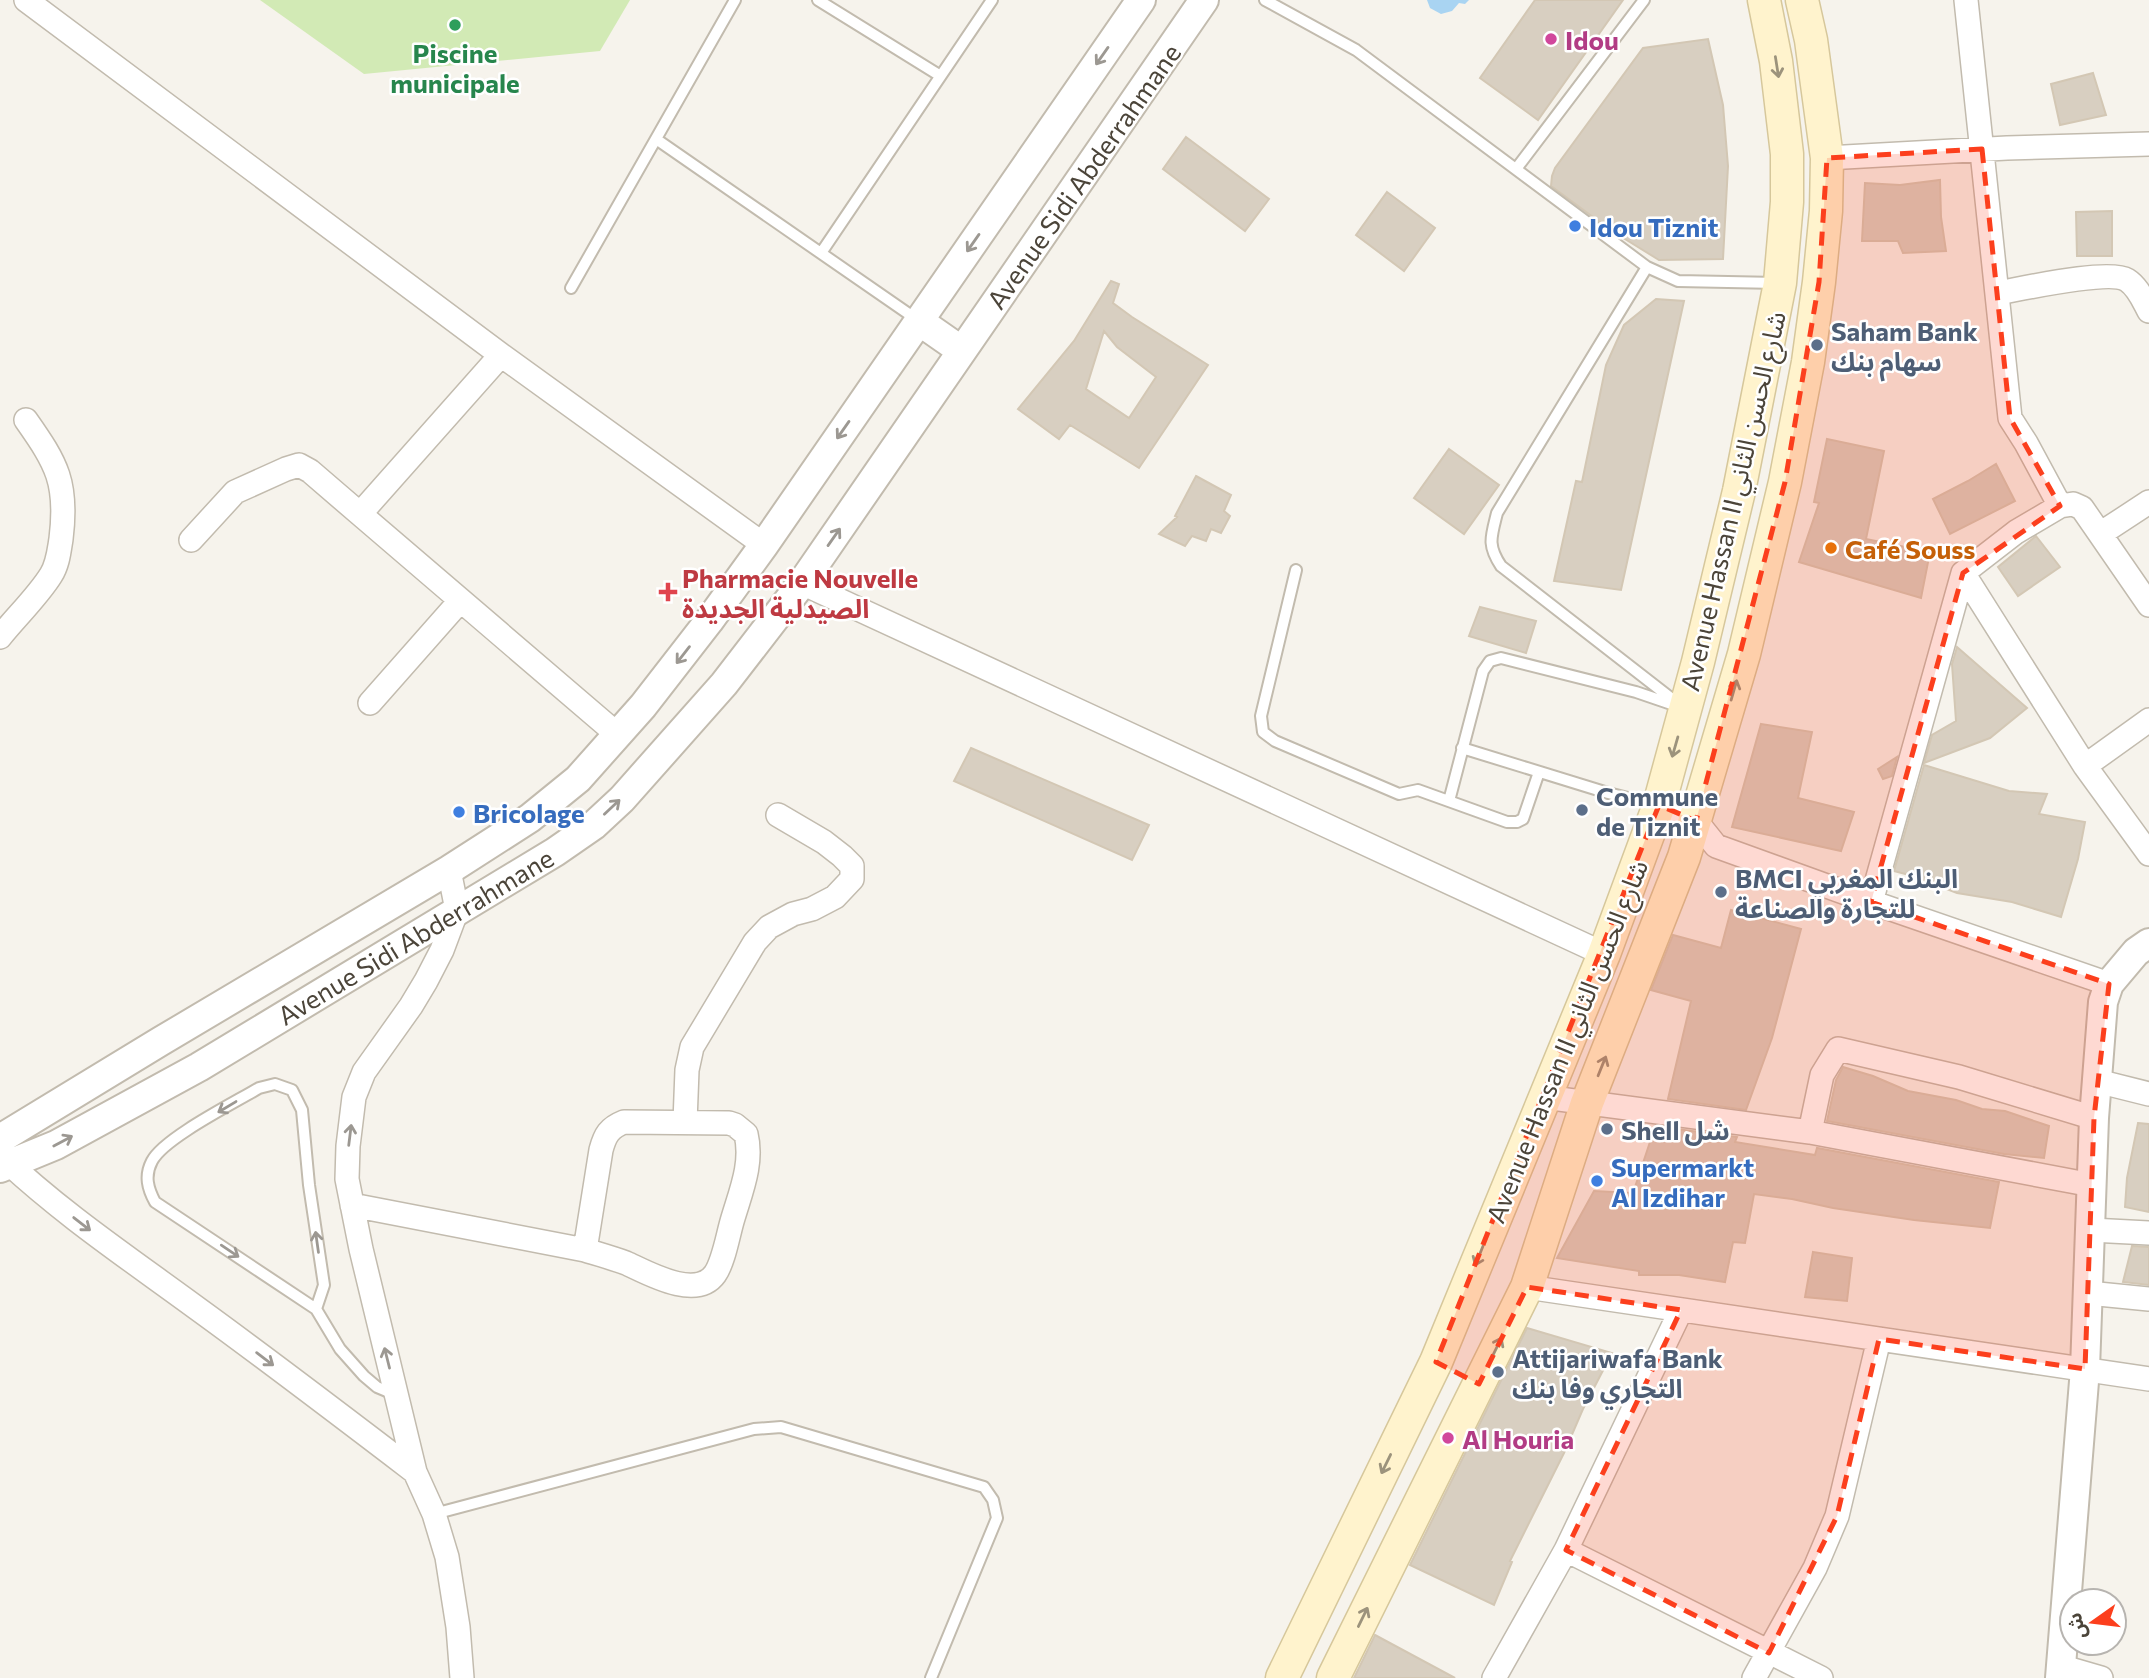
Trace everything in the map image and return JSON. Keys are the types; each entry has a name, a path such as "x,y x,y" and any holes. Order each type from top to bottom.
{"main road":[{"name":"Avenue Hassan II شارع الحسن الثاني","path":"1282,1678 1436,1362 1604,954 1659,805 1686,709 1738,491 1780,283 1787,202 1787,154 1776,61 1764,0"},
{"name":"Avenue Hassan II شارع الحسن الثاني","path":"1333,1678 1527,1287 1587,1103 1685,857 1744,654 1785,482 1808,362 1826,211 1827,158 1811,40 1802,0"},
{"path":"1436,1362 1479,1384"}],"street":[{"path":"26,0 501,355 764,545"},
{"name":"Avenue Sidi Abderrahmane","path":"0,1139 449,870 530,818 578,779 618,735 709,621 764,545 1141,0"},
{"name":"Avenue Sidi Abderrahmane","path":"4,1163 56,1145 199,1067 555,852 594,825 622,799 724,684 802,583 1204,0"},
{"path":"1966,0 2010,418 2060,506"},
{"path":"1827,158 1982,149 2149,144"},
{"path":"1997,293 2108,276 2127,280 2137,289 2149,311"},
{"path":"919,321 962,351"},
{"path":"360,514 501,355"},
{"path":"0,637 51,575 58,561 64,518 63,487 48,452 26,420"},
{"path":"191,540 235,492 299,465 310,471 618,735"},
{"path":"2100,534 2149,502"},
{"path":"1871,902 1963,573 2016,532 2060,506 2073,503 2082,508 2149,605"},
{"path":"1963,573 2085,766 2149,854"},
{"path":"802,583 1604,954"},
{"path":"370,703 460,601"},
{"path":"2085,766 2149,720"},
{"path":"1659,805 1696,821 1716,846 2109,984"},
{"path":"685,1122 687,1070 692,1047 755,942 769,927 835,897 852,879 852,866 842,856 778,815"},
{"path":"1647,841 1685,857 1716,846"},
{"path":"449,870 457,910 437,961 411,1006 364,1072 354,1097 347,1179 415,1472 434,1514 447,1557 458,1627 462,1678"},
{"path":"2101,1678 2062,1672 2085,1369 2094,1118 2103,1002 2109,984 2136,952 2149,943"},
{"path":"1810,1132 1822,1075 1838,1049 1959,1077 2094,1118"},
{"path":"2097,1081 2149,1094"},
{"path":"1544,1097 1810,1132 2092,1185"},
{"path":"352,1205 585,1250 627,1264 664,1282 703,1283 716,1273 747,1169 746,1134 736,1125 685,1122 624,1122 608,1130 601,1150 585,1250"},
{"path":"4,1163 111,1247 208,1316 415,1472"},
{"path":"2091,1230 2149,1233"},
{"path":"1527,1287 2149,1379"},
{"path":"2088,1293 2149,1299"},
{"path":"1494,1678 1566,1550 1681,1310"},
{"path":"1754,1678 1815,1568 1837,1516 1879,1339"},
{"path":"1566,1550 1821,1678"}],"lane":[{"path":"571,288 735,0"},
{"path":"818,0 939,75"},
{"path":"821,253 992,0"},
{"path":"1265,0 1356,50 1647,267 1678,281 1780,283"},
{"path":"1516,169 1644,0"},
{"path":"656,139 919,321"},
{"path":"1647,267 1497,513 1490,538 1492,553 1501,566 1686,709"},
{"path":"1296,570 1261,716 1263,732 1275,741 1399,794 1418,790 1507,822 1523,819 1539,772"},
{"path":"1449,801 1483,671 1490,661 1501,658 1636,692 1686,709"},
{"path":"1462,748 1608,793 1659,805"},
{"path":"316,1309 324,1285 309,1185 302,1110 292,1090 275,1084 259,1088 166,1144 151,1162 147,1186 155,1202 316,1309 340,1349 364,1377 377,1388 396,1395"},
{"path":"434,1514 754,1429 781,1427 984,1487 993,1500 997,1518 931,1678"}],"highlighted area":[{"path":"1982,149 2010,418 2060,506 1963,573 1871,902 2109,984 2094,1118 2085,1369 1879,1339 1837,1516 1769,1653 1566,1550 1681,1310 1527,1287 1479,1384 1436,1362 1659,805 1696,821 1785,482 1819,282 1827,158"}],"green space":[{"name":"Piscine municipale","path":"260,0 630,0 600,51 364,74"}],"water":[{"path":"1427,0 1469,0 1465,4 1459,3 1452,11 1441,14 1430,8"}],"building":[{"name":"Idou","path":"1535,0 1623,0 1538,120 1480,78"},
{"path":"1708,39 1723,105 1728,166 1723,259 1659,260 1612,231 1551,186 1552,176 1555,168 1643,48"},
{"path":"2093,73 2106,115 2060,125 2051,84"},
{"path":"1186,137 1269,199 1245,231 1163,169"},
{"path":"1940,180 1941,217 1946,251 1903,253 1898,241 1862,241 1865,183 1900,185"},
{"path":"1387,192 1435,228 1404,271 1356,235"},
{"path":"2112,211 2112,256 2077,256 2076,212"},
{"path":"1111,281 1119,284 1113,303 1208,365 1139,468 1070,425 1059,439 1018,409 1074,341","holes":["1104,331 1117,347 1156,377 1129,418 1086,389"]},
{"path":"1656,299 1684,301 1621,590 1554,581 1576,481 1582,482 1606,365 1624,325"},
{"path":"1827,439 1884,451 1866,539 1930,552 1921,598 1799,562 1819,503 1814,502"},
{"path":"1449,449 1499,485 1464,534 1414,498"},
{"path":"1996,464 2015,501 1950,534 1933,499"},
{"path":"1196,476 1231,495 1224,511 1230,516 1221,533 1211,529 1206,541 1192,536 1185,546 1159,534 1177,517 1175,516"},
{"path":"2036,536 2060,567 2018,596 1998,567"},
{"path":"1480,607 1536,621 1526,653 1469,636"},
{"path":"1957,647 2027,708 1990,738 1924,763 1932,735 1956,721 1952,664"},
{"path":"1761,724 1812,732 1798,798 1854,812 1841,851 1732,827"},
{"path":"971,748 1149,825 1132,860 954,781"},
{"path":"1897,757 1892,776 1883,779 1878,769"},
{"path":"1924,765 2009,791 2047,794 2039,814 2085,822 2078,859 2061,917 2012,902 1957,893 1894,871"},
{"path":"1731,910 1801,929 1772,1038 1746,1110 1668,1099 1691,1001 1651,990 1673,935 1721,948"},
{"path":"1843,1067 1908,1091 1956,1100 1982,1109 2005,1111 2049,1126 2044,1158 2004,1154 1827,1121 1836,1080"},
{"path":"2138,1123 2149,1124 2149,1212 2125,1207 2127,1178"},
{"path":"1662,1127 1737,1137 1735,1142 1815,1155 1817,1148 1999,1182 1990,1228 1914,1220 1754,1194 1745,1243 1733,1242 1725,1282 1679,1275 1639,1275 1639,1271 1557,1258 1594,1191 1633,1193 1652,1136 1659,1136"},
{"path":"2132,1246 2149,1247 2149,1285 2123,1282"},
{"path":"1813,1252 1852,1258 1847,1301 1805,1297"},
{"path":"1527,1328 1612,1353 1510,1561 1512,1562 1494,1605 1410,1565"},
{"path":"1375,1635 1455,1678 1354,1678"}],"place":[{"name":"Piscine municipale","path":"455,25"},
{"name":"Idou","path":"1551,39"},
{"name":"Idou Tiznit","path":"1575,226"},
{"name":"Saham Bank سهام بنك","path":"1817,345"},
{"name":"Café Souss","path":"1831,548"},
{"name":"Pharmacie Nouvelle الصيدلية الجديدة","path":"668,592"},
{"name":"Commune de Tiznit","path":"1582,810"},
{"name":"Bricolage","path":"459,812"},
{"name":"BMCI البنك المغربي للتجارة والصناعة","path":"1721,892"},
{"name":"Shell شل","path":"1607,1129"},
{"name":"Supermarkt Al Izdihar","path":"1597,1181"},
{"name":"Attijariwafa Bank التجاري وفا بنك","path":"1498,1372"},
{"name":"Al Houria","path":"1448,1438"}]}
